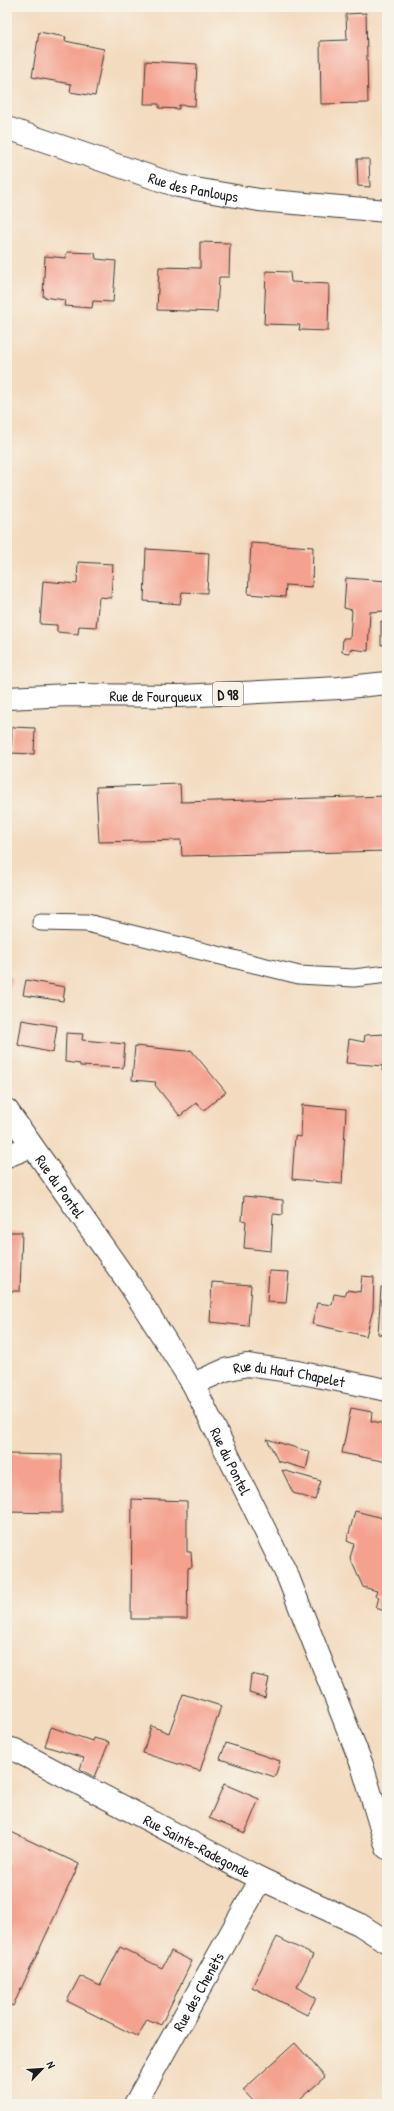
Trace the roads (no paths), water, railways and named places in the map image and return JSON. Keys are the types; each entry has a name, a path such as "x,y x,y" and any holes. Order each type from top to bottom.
{"street":[{"name":"Rue des Panloups","path":"7,128 178,186 259,200 387,211"},
{"name":"Rue de Fourqueux","path":"7,698 69,695 180,696 339,688 387,683"},
{"name":"Rue de Fourqueux","path":"7,684 69,695"},
{"name":"Rue du Pontel","path":"7,1110 130,1285 193,1384 288,1577 362,1765 387,1848"},
{"path":"7,1156 32,1146"},
{"name":"Rue du Haut Chapelet","path":"193,1384 225,1370 247,1365 297,1372 387,1390"},
{"name":"Rue Sainte-Radegonde","path":"7,1748 15,1750 261,1879 359,1924 387,1942"},
{"name":"Rue des Chenêts","path":"135,2104 261,1879"}],"lane":[{"path":"41,922 87,923 299,975 354,978 387,974"}]}
